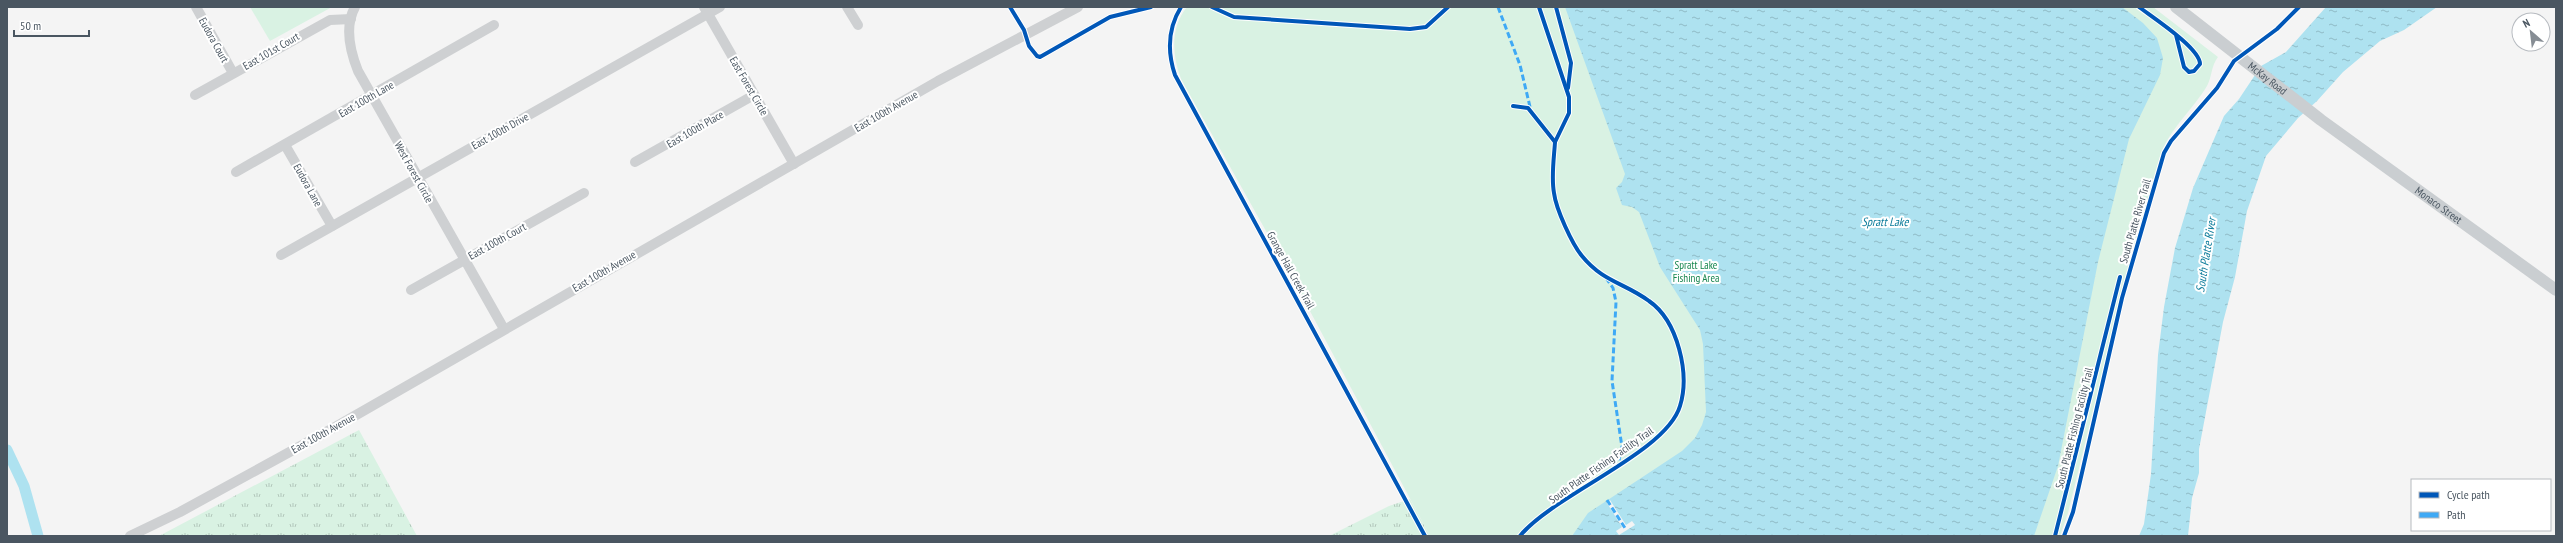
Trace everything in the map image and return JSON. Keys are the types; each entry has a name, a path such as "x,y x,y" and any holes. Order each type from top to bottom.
{"main road":[{"name":"McKay Road","path":"2176,7 2321,120"},
{"name":"Monaco Street","path":"2321,120 2556,290"}],"street":[{"name":"Eudora Court","path":"196,7 233,73"},
{"name":"West Forest Circle","path":"355,7 351,19 349,34 354,59 372,96 504,329"},
{"name":"East 100th Drive","path":"281,255 706,10 720,7"},
{"path":"847,7 858,25"},
{"name":"East 100th Avenue","path":"130,536 180,512 337,426 938,81 1078,7"},
{"name":"East Forest Circle","path":"706,10 794,164"},
{"name":"East 101st Court","path":"195,95 330,20 351,19"},
{"name":"East 100th Lane","path":"236,172 372,96 494,25"},
{"name":"East 100th Place","path":"635,162 754,95"},
{"name":"Eudora Lane","path":"285,144 332,226"},
{"name":"East 100th Court","path":"411,290 584,193"}],"green space":[{"path":"250,7 332,7 270,41"},
{"name":"Spratt Lake Fishing Area","path":"1187,7 2153,7 2218,57 2214,64 2207,86 2170,135 2161,153 2127,272 2068,513 2060,536 1430,536 1295,283 1181,79 1174,51 1174,42 1175,33 1181,15"},
{"path":"359,430 417,536 159,536"},
{"path":"1410,499 1430,536 1329,536 1389,506"}],"water":[{"name":"Spratt Lake","path":"1565,7 2122,7 2143,23 2157,38 2163,58 2160,75 2129,139 2098,262 2058,466 2034,536 1572,536 1588,513 1682,451 1695,438 1702,425 1706,412 1703,344 1700,330 1660,267 1639,212 1632,207 1622,205 1616,188 1622,182 1625,174"},
{"name":"South Platte River","path":"2326,7 2437,7 2404,30 2380,41 2343,72 2317,101 2298,118 2266,156 2247,211 2235,277 2223,322 2199,449 2199,473 2192,498 2188,536 2139,536 2144,524 2151,474 2158,355 2164,307 2175,248 2193,188 2224,116 2239,99 2261,66 2286,52"}],"pier":[{"path":"1610,500 1626,525 1632,521 1635,525 1619,535 1616,531 1622,527 1607,503"}],"waterway":[{"path":"7,450 24,486 38,536"}],"marked path":[{"path":"1498,7 1520,65 1531,111"},
{"path":"1606,278 1613,288 1616,302 1612,381 1622,447 1618,465"},
{"path":"1607,500 1625,528"}],"cycle path":[{"path":"1010,7 1024,30 1029,46 1037,56 1040,57 1110,17 1151,7"},
{"name":"Grange Hall Creek Trail","path":"1181,7 1173,23 1170,40 1172,66 1175,75 1425,536"},
{"path":"1212,7 1234,17 1410,29 1426,27 1448,7"},
{"path":"1539,7 1569,97 1569,113 1555,142"},
{"path":"1556,7 1571,63 1568,88"},
{"path":"2139,7 2174,33 2192,50 2198,57 2200,64 2194,71 2189,72 2184,67 2176,35"},
{"name":"South Platte River Trail","path":"2064,536 2073,512 2122,298 2164,153 2171,141 2217,88 2234,61 2277,29 2299,7"},
{"name":"South Platte Fishing Facility Trail","path":"1513,106 1528,108 1555,142 1553,168 1555,200 1565,226 1578,251 1590,265 1606,277 1640,295 1659,310 1667,321 1679,349 1683,379 1683,393 1680,406 1670,423 1654,440 1632,457 1557,505 1536,521 1520,536"},
{"name":"South Platte Fishing Facility Trail","path":"2055,536 2120,277"}]}
